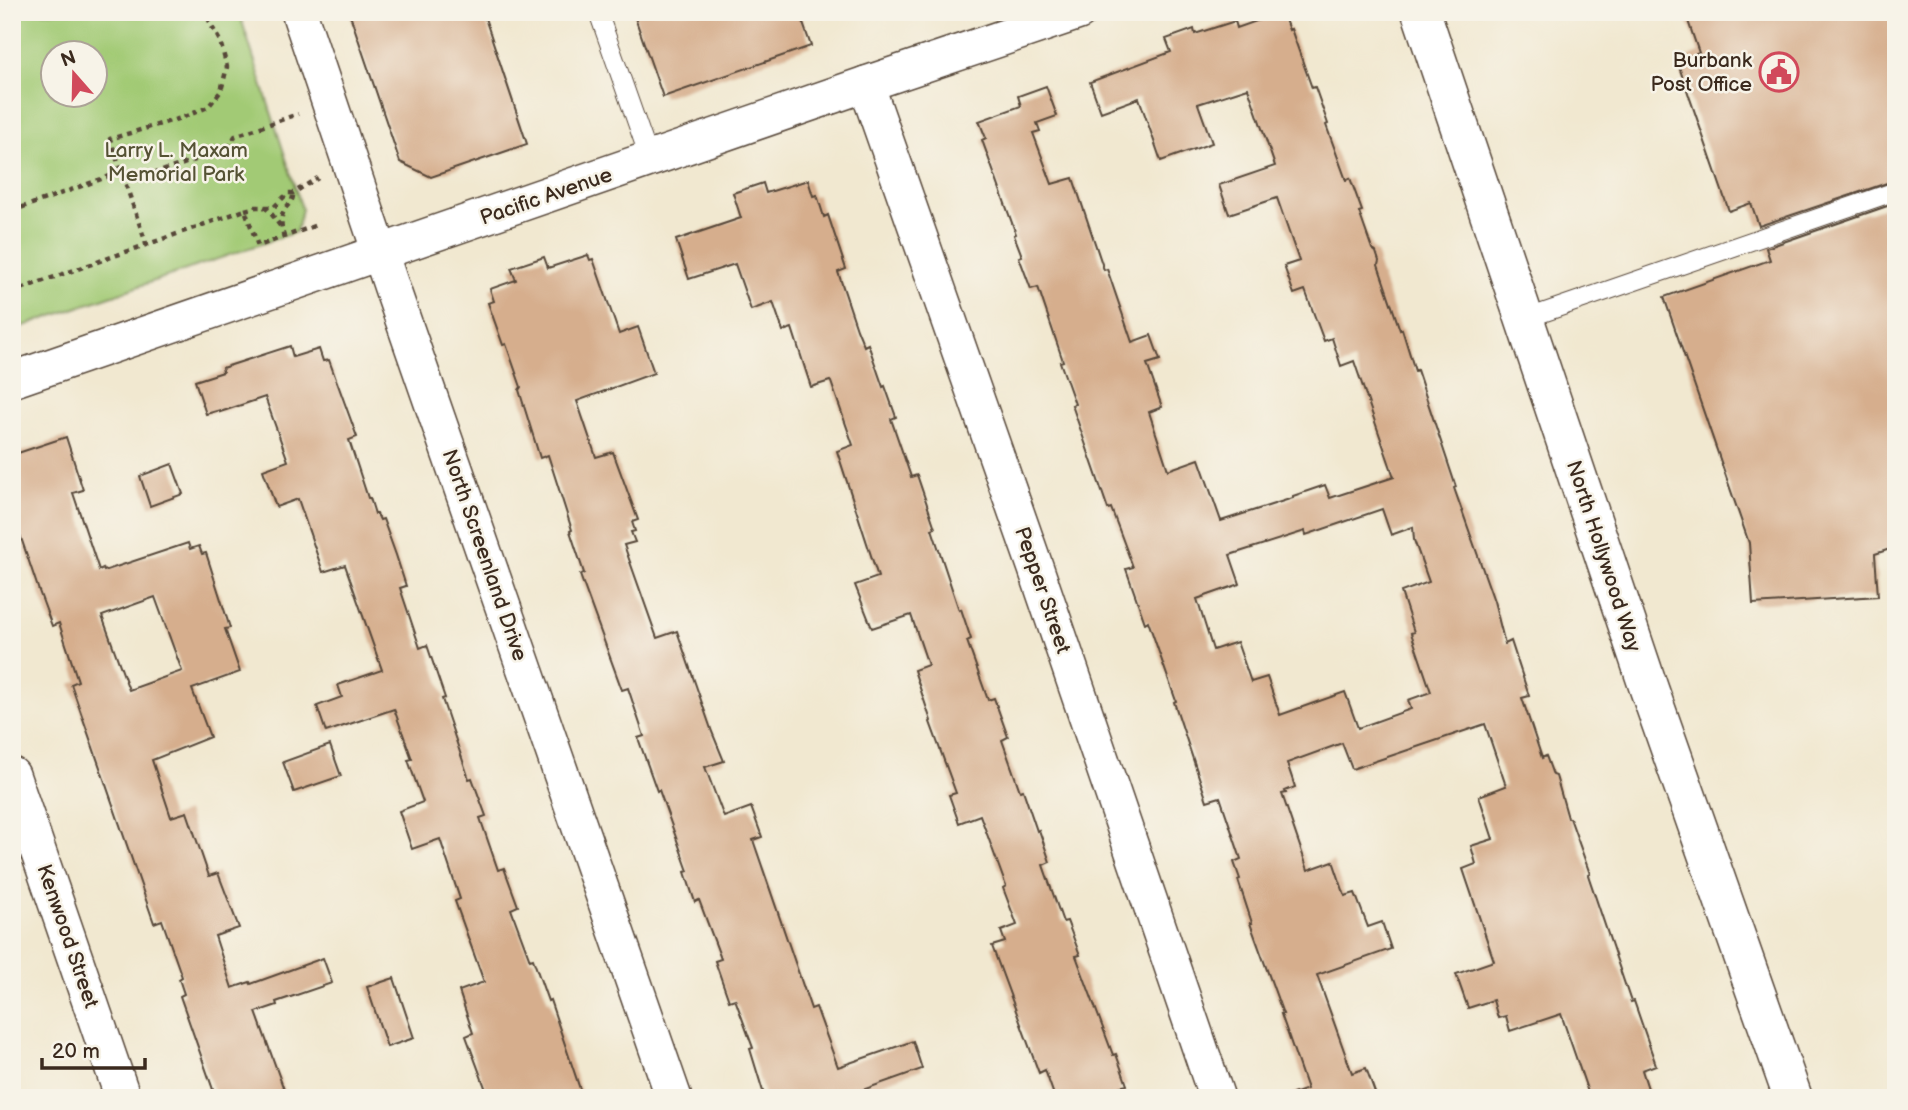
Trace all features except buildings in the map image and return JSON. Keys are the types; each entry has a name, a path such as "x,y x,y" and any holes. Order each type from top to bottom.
{"main road":[{"name":"North Hollywood Way","path":"1421,12 1649,689 1793,1098"}],"street":[{"name":"North Screenland Drive","path":"299,12 674,1098"},
{"name":"Pacific Avenue","path":"12,380 1079,12"},
{"name":"Pepper Street","path":"866,84 1217,1098"},
{"name":"Kenwood Street","path":"12,775 123,1098"}],"lane":[{"path":"598,12 650,160"},
{"path":"1525,319 1896,191"}],"path":[{"path":"146,246 110,139 208,107 221,91 227,67 220,41 206,12"},
{"path":"12,211 121,172 138,179 190,162 228,149 235,136 330,103"},
{"path":"12,292 245,211 263,206 274,207 288,193 351,166"},
{"path":"284,237 282,214 294,200 293,193"},
{"path":"263,206 272,212 282,228"},
{"path":"245,211 258,246 317,225"}],"green space":[{"name":"Larry L. Maxam Memorial Park","path":"12,12 239,12 302,209 296,232 12,330"}],"place":[{"name":"Burbank Post Office","path":"1779,72"}]}
